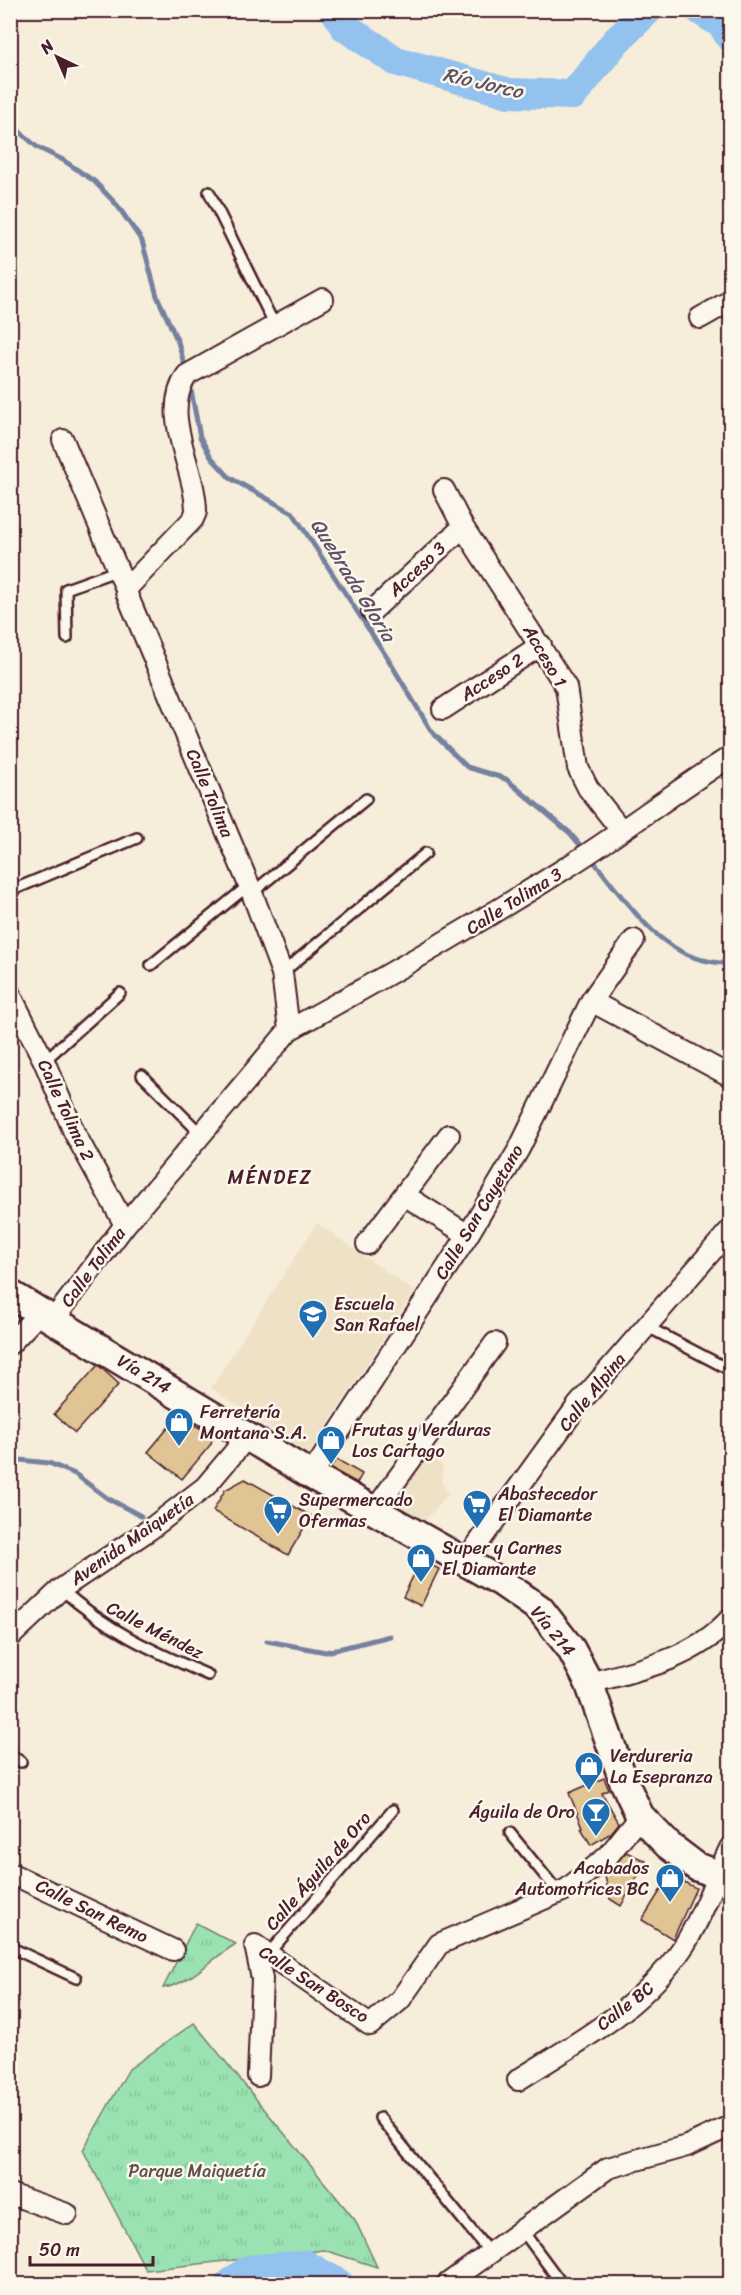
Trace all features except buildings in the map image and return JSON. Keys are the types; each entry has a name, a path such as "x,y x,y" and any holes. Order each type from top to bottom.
{"main road":[{"name":"Vía 214","path":"10,1294 311,1475 501,1582 540,1609 571,1649 589,1683 624,1782 640,1816 668,1845 697,1867 724,1875"}],"street":[{"path":"126,589 193,519 196,512 175,405 180,385 187,375 323,299"},
{"path":"700,318 730,301"},
{"name":"Calle Tolima","path":"10,1344 47,1315 289,1030 282,973 250,889 63,440"},
{"name":"Acceso 1","path":"444,490 463,527 566,687 578,768 588,788 621,830"},
{"name":"Acceso 3","path":"372,611 463,527"},
{"name":"Acceso 2","path":"443,710 541,645"},
{"name":"Calle Tolima 3","path":"289,1030 402,969 567,868 730,757"},
{"name":"Calle San Cayetano","path":"311,1475 468,1235 519,1149 591,1001 634,940"},
{"name":"Calle Tolima 2","path":"10,994 44,1061 74,1132 125,1225"},
{"path":"591,1001 730,1076"},
{"path":"367,1244 449,1135"},
{"path":"404,1195 468,1235"},
{"name":"Calle Alpina","path":"464,1563 578,1405 730,1230"},
{"path":"374,1511 495,1343"},
{"name":"Avenida Maiquetía","path":"10,1637 62,1589 149,1530 205,1487 248,1436"},
{"path":"589,1683 658,1666 714,1637 730,1619"},
{"name":"Calle San Bosco","path":"258,2076 261,1979 255,1946 370,2025 400,2000 439,1944 559,1893 608,1857 640,1816"},
{"name":"Calle BC","path":"518,2080 625,2011 654,1985 686,1942 724,1875 730,1848"},
{"name":"Calle San Remo","path":"10,1872 173,1950"},
{"path":"447,2284 608,2168 687,2146 730,2126"},
{"path":"10,2194 67,2214"}],"lane":[{"path":"209,192 275,326"},
{"path":"67,638 66,589 116,571"},
{"path":"151,965 366,799"},
{"path":"10,891 137,838"},
{"path":"282,973 426,853"},
{"path":"44,1061 120,993"},
{"path":"142,1074 201,1134"},
{"path":"646,1326 730,1370"},
{"name":"Calle Méndez","path":"62,1589 96,1619 165,1656 208,1675"},
{"path":"10,1754 21,1762"},
{"name":"Calle Águila de Oro","path":"268,1954 393,1810"},
{"path":"510,1833 559,1893"},
{"path":"10,1947 76,1978"},
{"path":"380,2118 489,2252"},
{"path":"522,2230 562,2284"}],"shaded area":[{"name":"Escuela San Rafael","path":"317,1223 414,1291 309,1454 211,1388"},
{"path":"425,1453 443,1466 441,1481 448,1494 424,1522 389,1500"}],"green space":[{"path":"196,1923 236,1944 182,1982 163,1988"},
{"name":"Parque Maiquetía","path":"194,2023 355,2220 377,2267 324,2250 146,2270 83,2150 129,2069"}],"waterway":[{"name":"Río Jorco","path":"335,10 345,27 396,61 509,93 573,95 616,41 648,10"},
{"name":"Río Jorco","path":"700,10 722,24 730,37"},
{"name":"Quebrada Gloria","path":"10,123 37,147 63,160 94,181 117,205 142,241 157,296 178,342 186,370"},
{"name":"Quebrada Gloria","path":"190,385 200,437 211,457 230,478 293,513 388,659 432,732 467,767 506,779 570,833 584,850"},
{"name":"Quebrada Gloria","path":"590,857 656,934 689,956 708,961 730,962"},
{"path":"10,1459 49,1463 75,1474 107,1498 141,1516"},
{"path":"267,1641 326,1652 390,1636"},
{"path":"230,2284 248,2270 306,2265 339,2284"}],"place":[{"name":"Escuela San Rafael","path":"313,1340"},
{"name":"Ferretería Montana S.A.","path":"179,1448"},
{"name":"Frutas y Verduras Los Cartago","path":"331,1466"},
{"name":"Abastecedor El Diamante","path":"477,1530"},
{"name":"Supermercado Ofermas","path":"278,1536"},
{"name":"Super y Carnes El Diamante","path":"421,1584"},
{"name":"Verdureria La Esepranza","path":"589,1792"},
{"name":"Águila de Oro","path":"596,1838"},
{"name":"Acabados Automotrices BC","path":"670,1904"}],"district":[{"name":"MÉNDEZ","path":"270,1177"}]}
